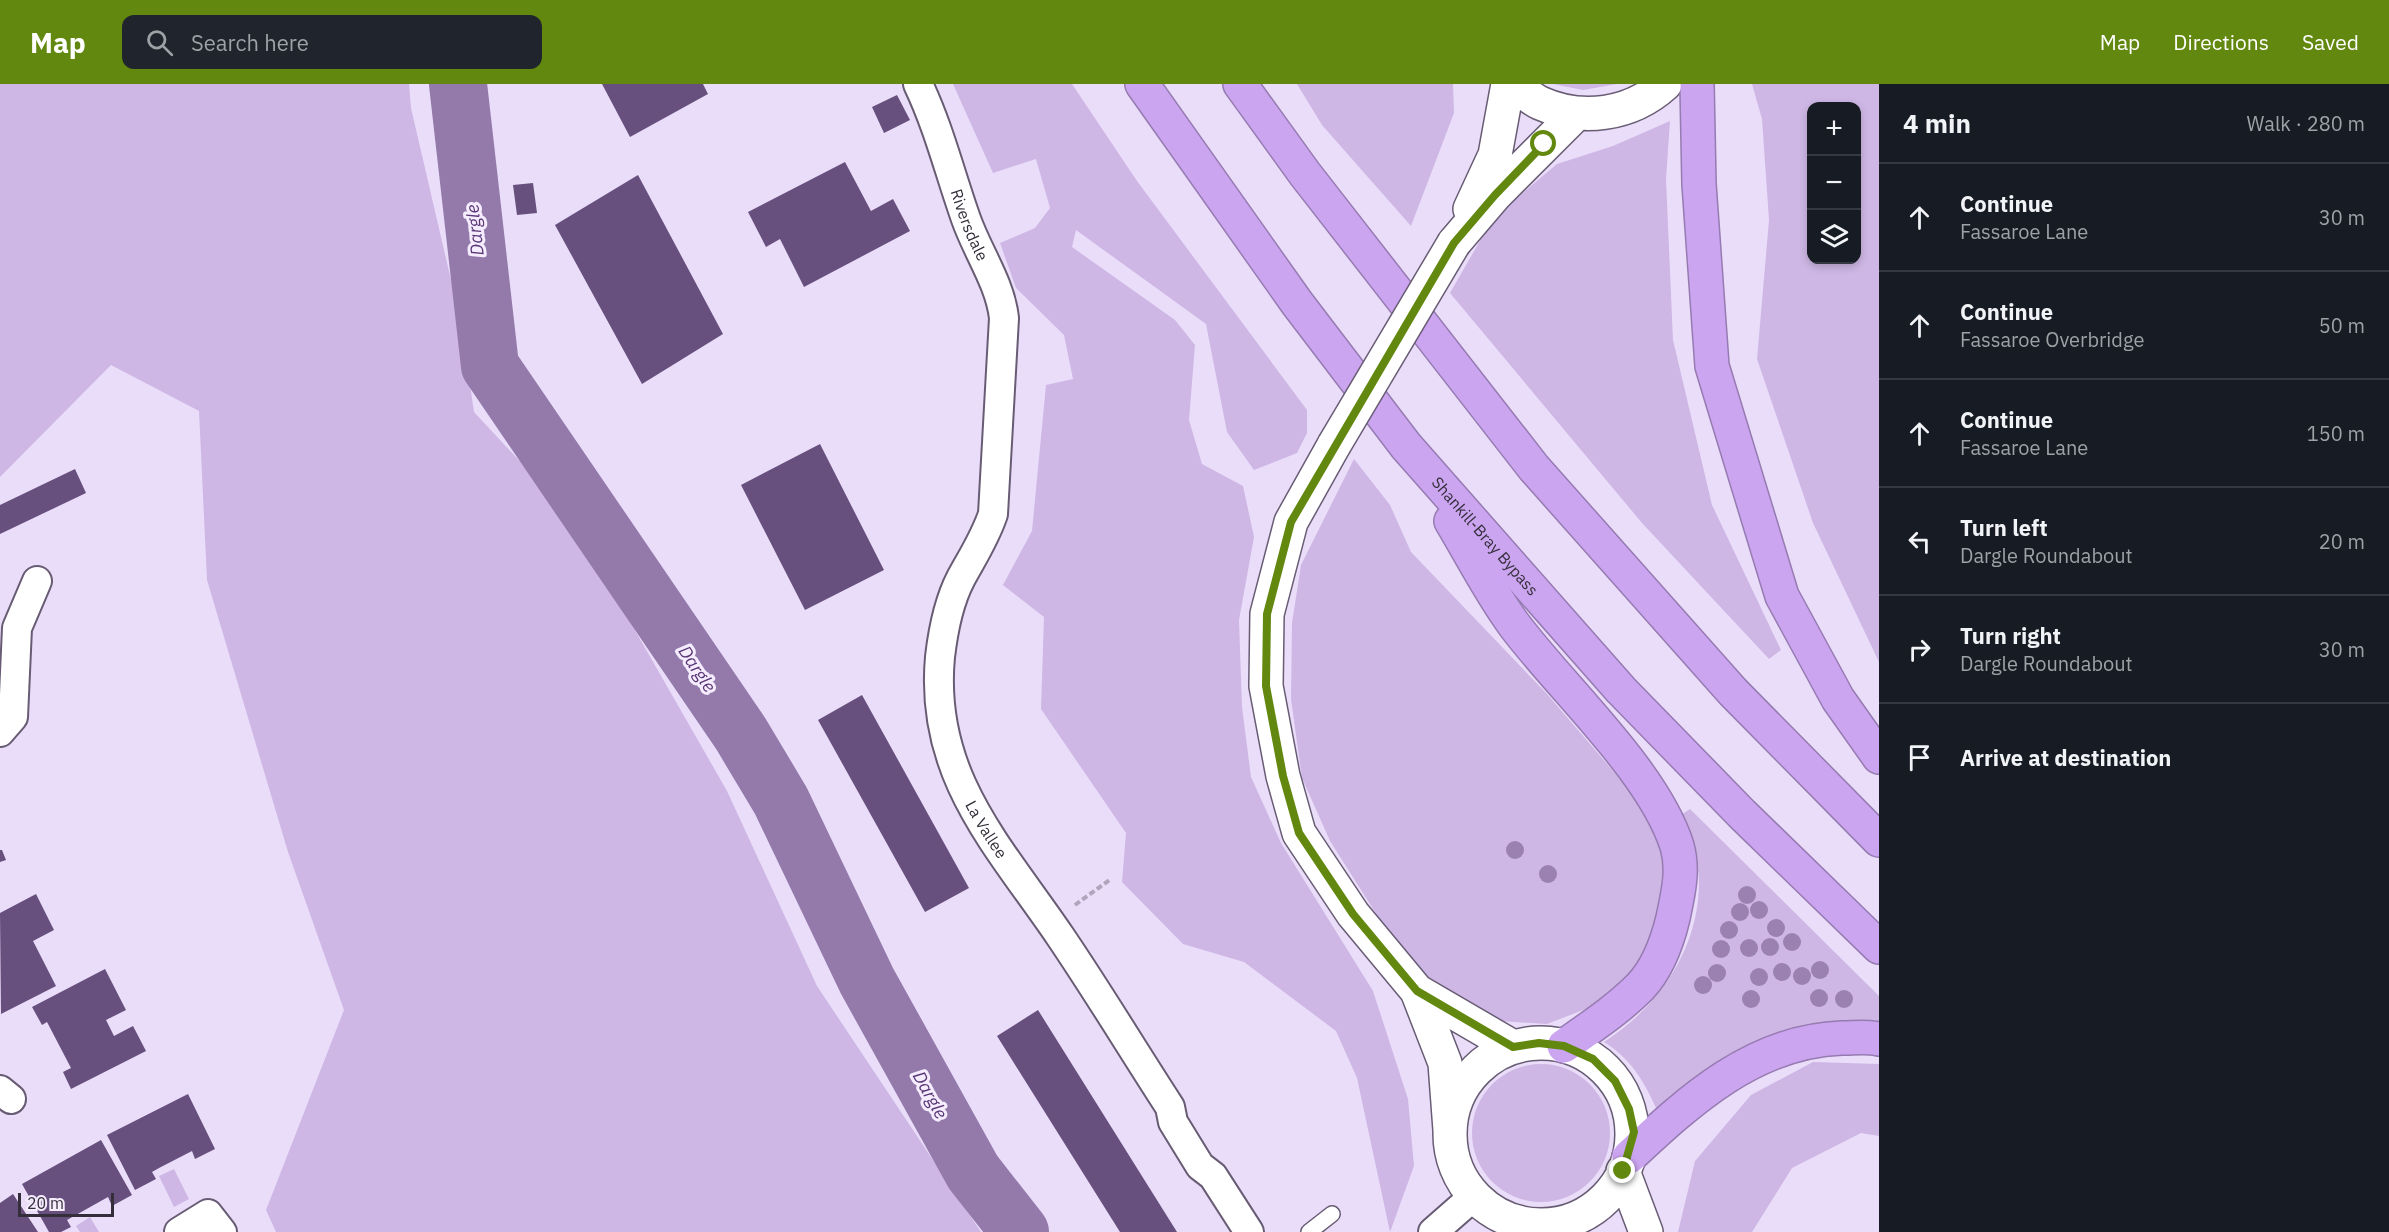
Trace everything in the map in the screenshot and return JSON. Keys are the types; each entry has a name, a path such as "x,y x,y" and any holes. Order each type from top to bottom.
{"highway":[{"name":"Shankill-Bray Bypass","path":"1142,84 1297,303 1406,446 1621,690 1742,814 1879,947"},
{"path":"1240,84 1305,174 1534,468 1733,692 1879,840"},
{"path":"1697,84 1699,184 1712,366 1782,596 1838,699 1879,757"},
{"path":"1406,446 1515,625 1639,776 1668,824 1677,848 1681,878 1668,939 1656,964 1641,985 1613,1012 1564,1046"},
{"path":"1626,1164 1678,1111 1748,1062 1788,1047 1828,1039 1879,1039"}],"main road":[{"path":"1450,1130 1455,1103 1468,1079 1488,1059 1513,1047 1539,1043 1564,1046 1593,1059 1615,1081 1629,1109 1634,1132 1626,1164 1609,1194 1589,1211 1564,1222 1542,1228 1509,1219 1474,1196 1464,1184 1453,1158 1450,1130 1445,1063 1417,991 1353,914 1299,833 1283,776 1266,686 1267,614 1291,522 1454,243 1495,155 1508,84"},
{"path":"1514,84 1539,103 1576,114 1608,113 1638,103 1665,84"},
{"path":"1454,243 1495,195 1576,114"},
{"path":"1417,991 1513,1047"},
{"path":"1626,1164 1646,1232"}],"street":[{"name":"Riversdale","path":"918,84 937,125 967,220 1002,298 1004,318 1002,367"},
{"name":"La Vallee","path":"1002,367 993,514 976,555 961,578 948,612 940,656 941,719 948,753 977,819 1050,923 1170,1107 1173,1122 1195,1157 1213,1176 1249,1232"},
{"path":"0,732 13,717 17,628 37,581"},
{"path":"1433,1232 1474,1196"},
{"path":"179,1232 208,1214 222,1232"}],"lane":[{"path":"1309,1232 1332,1214"}],"path":[{"path":"1050,923 1111,879"}],"shaded area":[{"path":"0,84 409,84 411,108 461,323 474,412 553,497 601,571 727,791 817,986 981,1232 276,1232 266,1210 344,1010 288,852 207,580 199,411 111,365 0,477"},
{"path":"953,84 1072,84 1137,181 1307,410 1307,433 1297,453 1254,470 1227,432 1206,324 1076,230 1072,247 1175,320 1195,345 1189,420 1202,464 1243,486 1254,537 1239,620 1242,707 1251,777 1281,843 1373,991 1408,1099 1414,1166 1390,1232 1357,1078 1336,1031 1244,962 1183,944 1122,882 1126,833 1041,709 1044,617 1003,585 1032,531 1046,385 1073,379 1064,335 1016,288 1000,243 1035,228 1050,208 1036,159 993,173"},
{"path":"1297,84 1453,84 1454,113 1411,226 1322,125"},
{"path":"1553,84 1617,84 1583,90"},
{"path":"1752,84 1879,84 1879,662 1813,523 1757,359 1769,220 1762,119"},
{"path":"1670,121 1666,179 1673,340 1712,505 1781,650 1769,659 1642,523 1450,293 1481,239 1506,207 1557,164 1613,146"},
{"path":"1354,459 1390,505 1411,552 1547,694 1646,809 1661,836 1668,878 1649,952 1624,984 1591,1007 1547,1024 1500,1021 1431,983 1380,920 1330,841 1302,778 1291,699 1292,623 1301,565"},
{"path":"1690,809 1879,996 1879,1025 1657,1110 1629,1063 1604,1042 1642,1012 1658,994 1672,974 1692,931 1697,907 1699,873 1681,815"},
{"path":"1813,1062 1879,1064 1879,1136 1861,1133 1792,1168 1752,1232 1678,1232 1695,1161 1751,1095"},
{"path":"1541,1064 1567,1069 1590,1084 1605,1107 1610,1133 1605,1159 1590,1182 1567,1197 1541,1202 1515,1197 1492,1182 1477,1159 1472,1133 1477,1107 1492,1084 1515,1069"},
{"path":"174,1169 189,1199 174,1207 159,1176"},
{"path":"90,1217 99,1232 80,1232 76,1226"}],"building":[{"path":"602,84 703,84 708,94 630,137"},
{"path":"897,95 910,120 884,133 872,107"},
{"path":"845,162 871,211 893,199 910,231 804,287 780,239 766,247 748,212"},
{"path":"638,175 723,334 642,384 555,225"},
{"path":"533,183 537,213 517,215 513,185"},
{"path":"820,444 884,570 805,610 741,485"},
{"path":"75,469 86,493 0,534 0,505"},
{"path":"862,695 969,888 925,912 818,720"},
{"path":"0,850 6,860 0,862"},
{"path":"36,894 54,930 33,941 56,986 1,1014 0,913"},
{"path":"105,969 126,1010 106,1020 114,1036 133,1026 146,1051 71,1089 63,1072 71,1068 47,1022 42,1025 32,1007"},
{"path":"1038,1010 1177,1232 1120,1232 997,1036"},
{"path":"188,1094 215,1149 195,1159 192,1151 152,1172 156,1179 135,1190 107,1135"},
{"path":"101,1140 132,1195 112,1206 108,1197 67,1220 71,1227 61,1232 49,1232 22,1184"},
{"path":"13,1194 38,1232 0,1232 0,1203"}],"waterway":[{"name":"Dargle","path":"458,84 490,366 741,734 781,801 867,981 973,1172 1020,1232"}],"route":[{"path":"1544,144 1495,195 1454,243 1291,522 1267,614 1266,686 1283,776 1299,833 1353,914 1417,991 1513,1047 1539,1043 1564,1046 1593,1059 1615,1081 1629,1109 1634,1132 1623,1171"}]}
